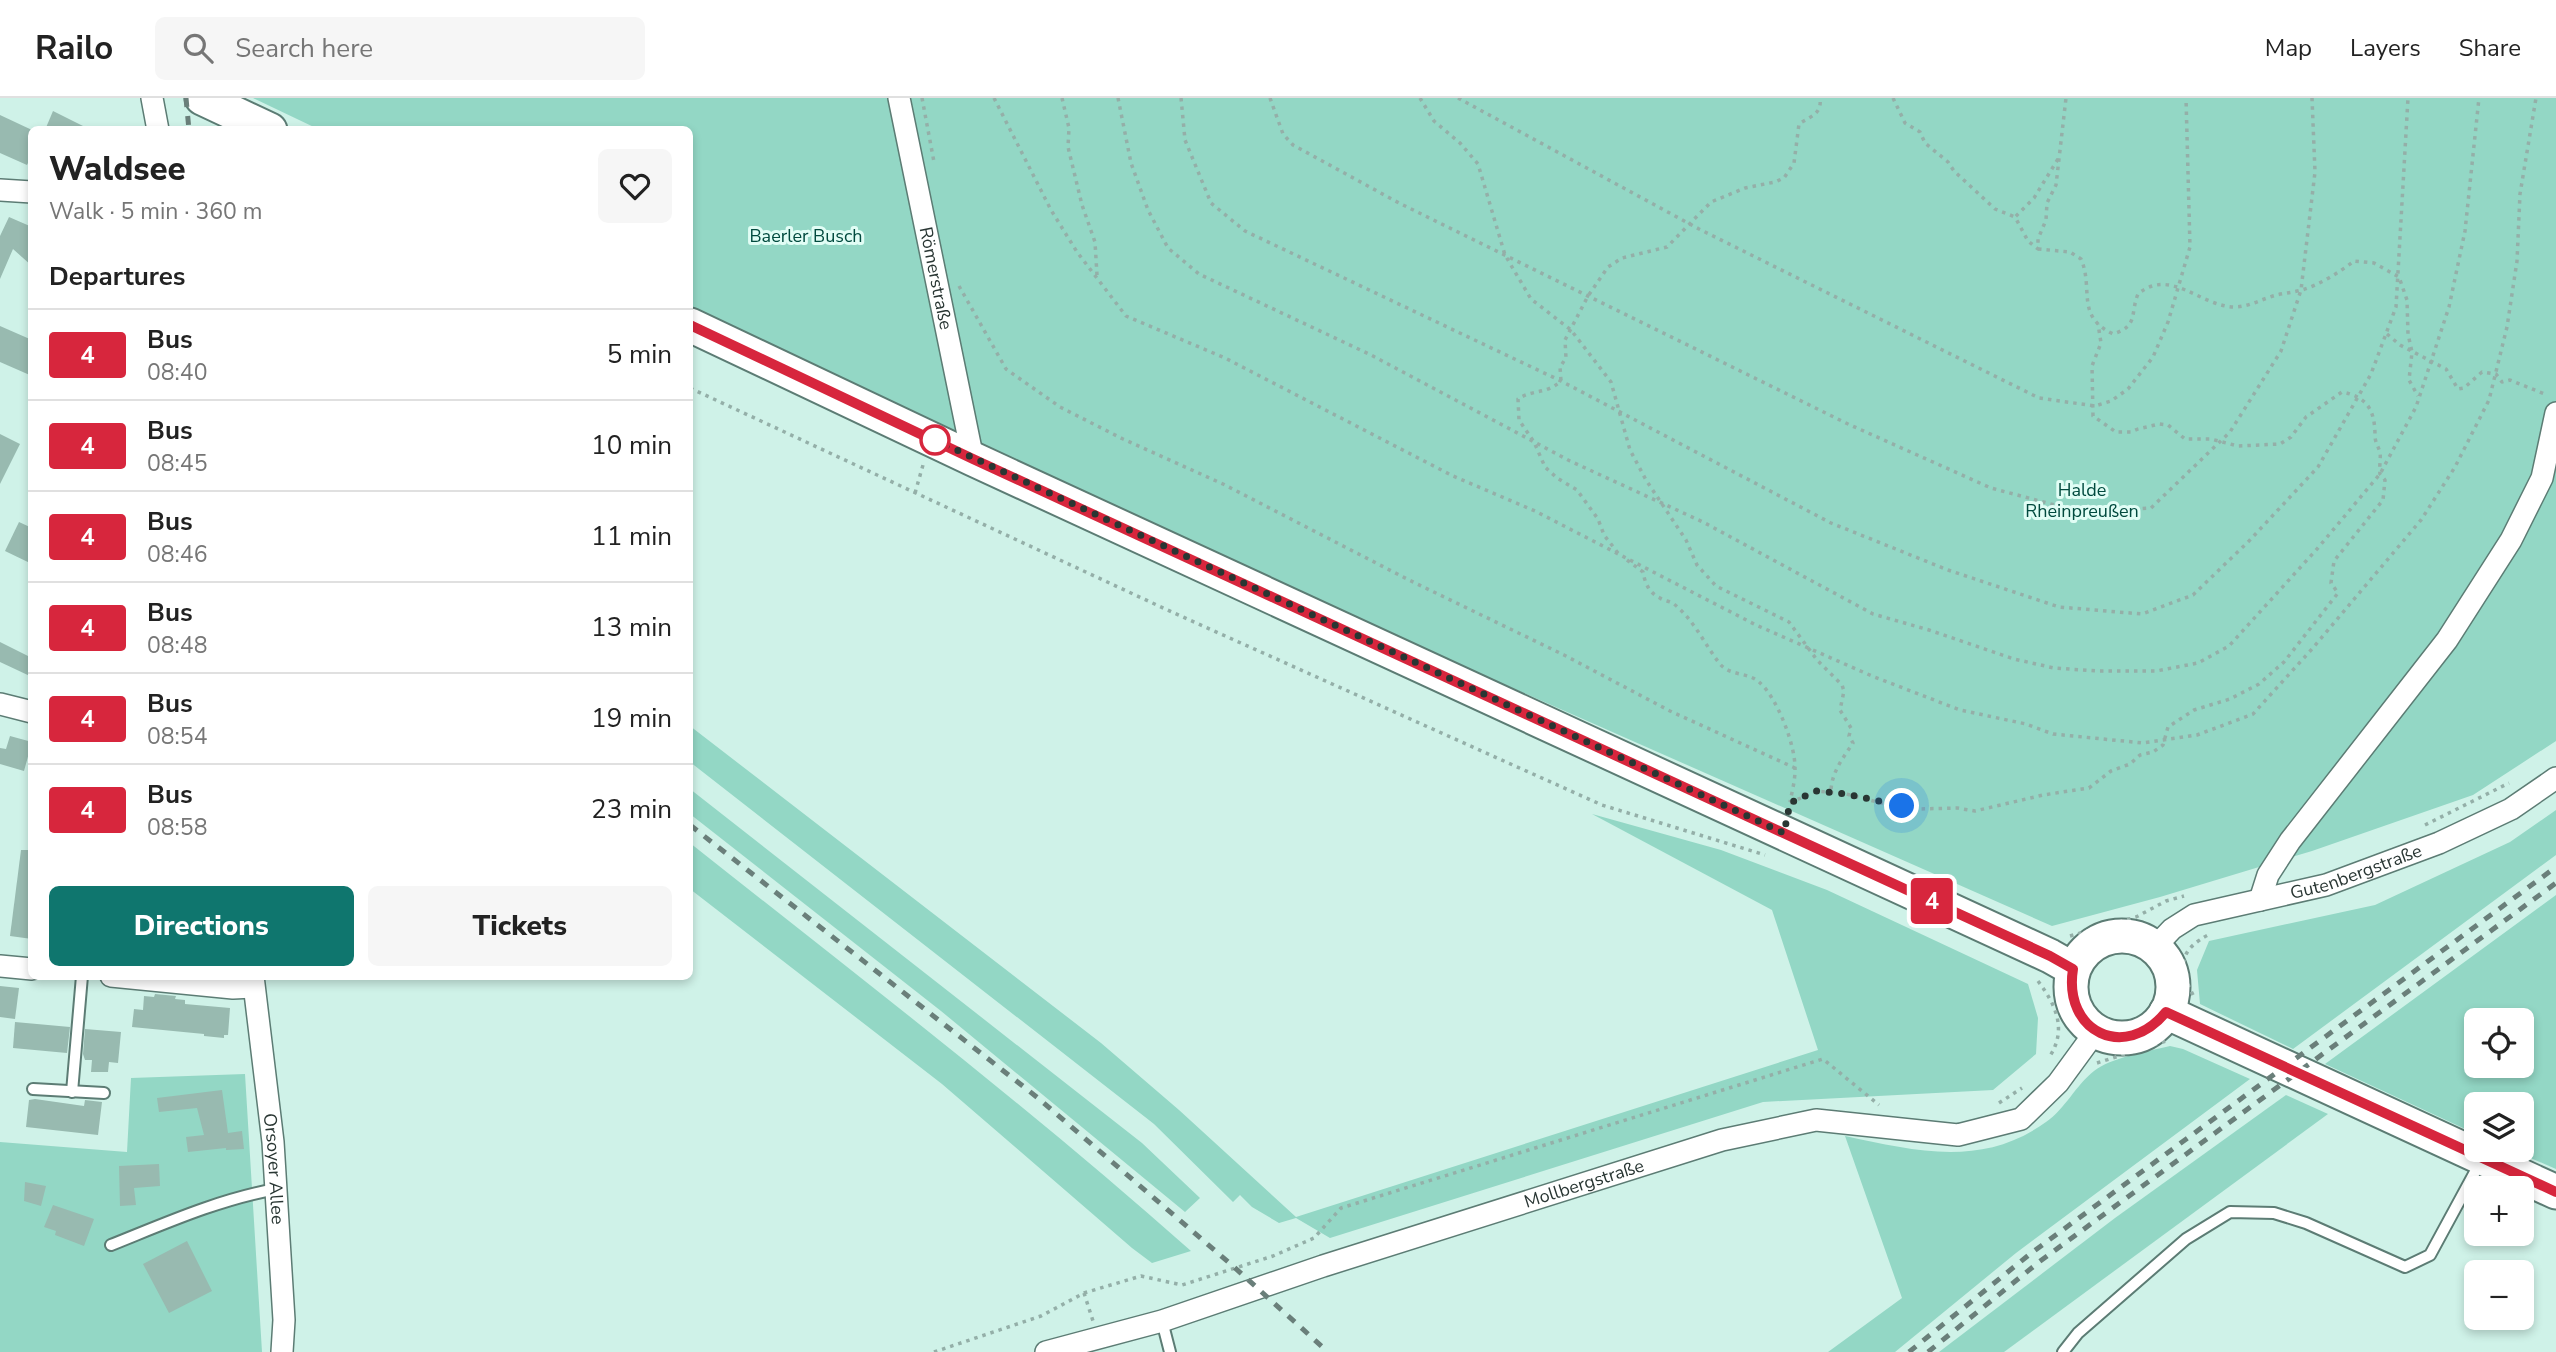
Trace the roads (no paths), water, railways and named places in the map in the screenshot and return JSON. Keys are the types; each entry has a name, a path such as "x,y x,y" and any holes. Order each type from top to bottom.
{"main road":[{"path":"202,98 262,126"},
{"path":"693,326 973,459 1782,831 2053,968 2072,996 2076,1010 2084,1021 2087,1043 2111,1037 2127,1038 2149,1029 2176,1025 2464,1150"},
{"path":"2053,968 2110,938 2126,936 2141,940 2164,958 2170,971 2176,1025"},
{"path":"2492,1162 2556,1192"}],"street":[{"path":"152,98 157,126"},
{"name":"Römerstraße","path":"899,98 973,459"},
{"path":"0,190 28,192"},
{"path":"2260,900 2269,875 2290,841 2447,640 2511,540 2542,478 2556,413"},
{"path":"0,704 28,711"},
{"name":"Gutenbergstraße","path":"2154,948 2172,929 2194,915 2326,885 2440,843 2511,809 2556,778"},
{"path":"0,966 28,969"},
{"name":"Orsoyer Allee","path":"152,980 233,988 253,982 273,1142 284,1320 282,1352"},
{"name":"Mollbergstraße","path":"1046,1352 1162,1321 1323,1266 1722,1140 1815,1120 1958,1135 2021,1119 2058,1083 2087,1043"}],"lane":[{"path":"72,1092 82,980"},
{"path":"33,1089 104,1093"},
{"path":"2063,1352 2078,1333 2186,1239 2230,1212 2274,1213 2306,1223 2405,1266 2430,1255 2481,1162"},
{"path":"111,1245 208,1206 238,1196 276,1189"},
{"path":"1162,1321 1170,1352"}],"railway":[{"path":"186,98 189,126"},
{"path":"693,827 1038,1098 1328,1352"},
{"path":"1909,1352 2030,1254 2556,867"},
{"path":"1928,1352 2039,1262 2556,883"}],"park label":[{"name":"Baerler Busch","path":"806,236"},
{"name":"Halde Rheinpreußen","path":"2082,500"}]}
